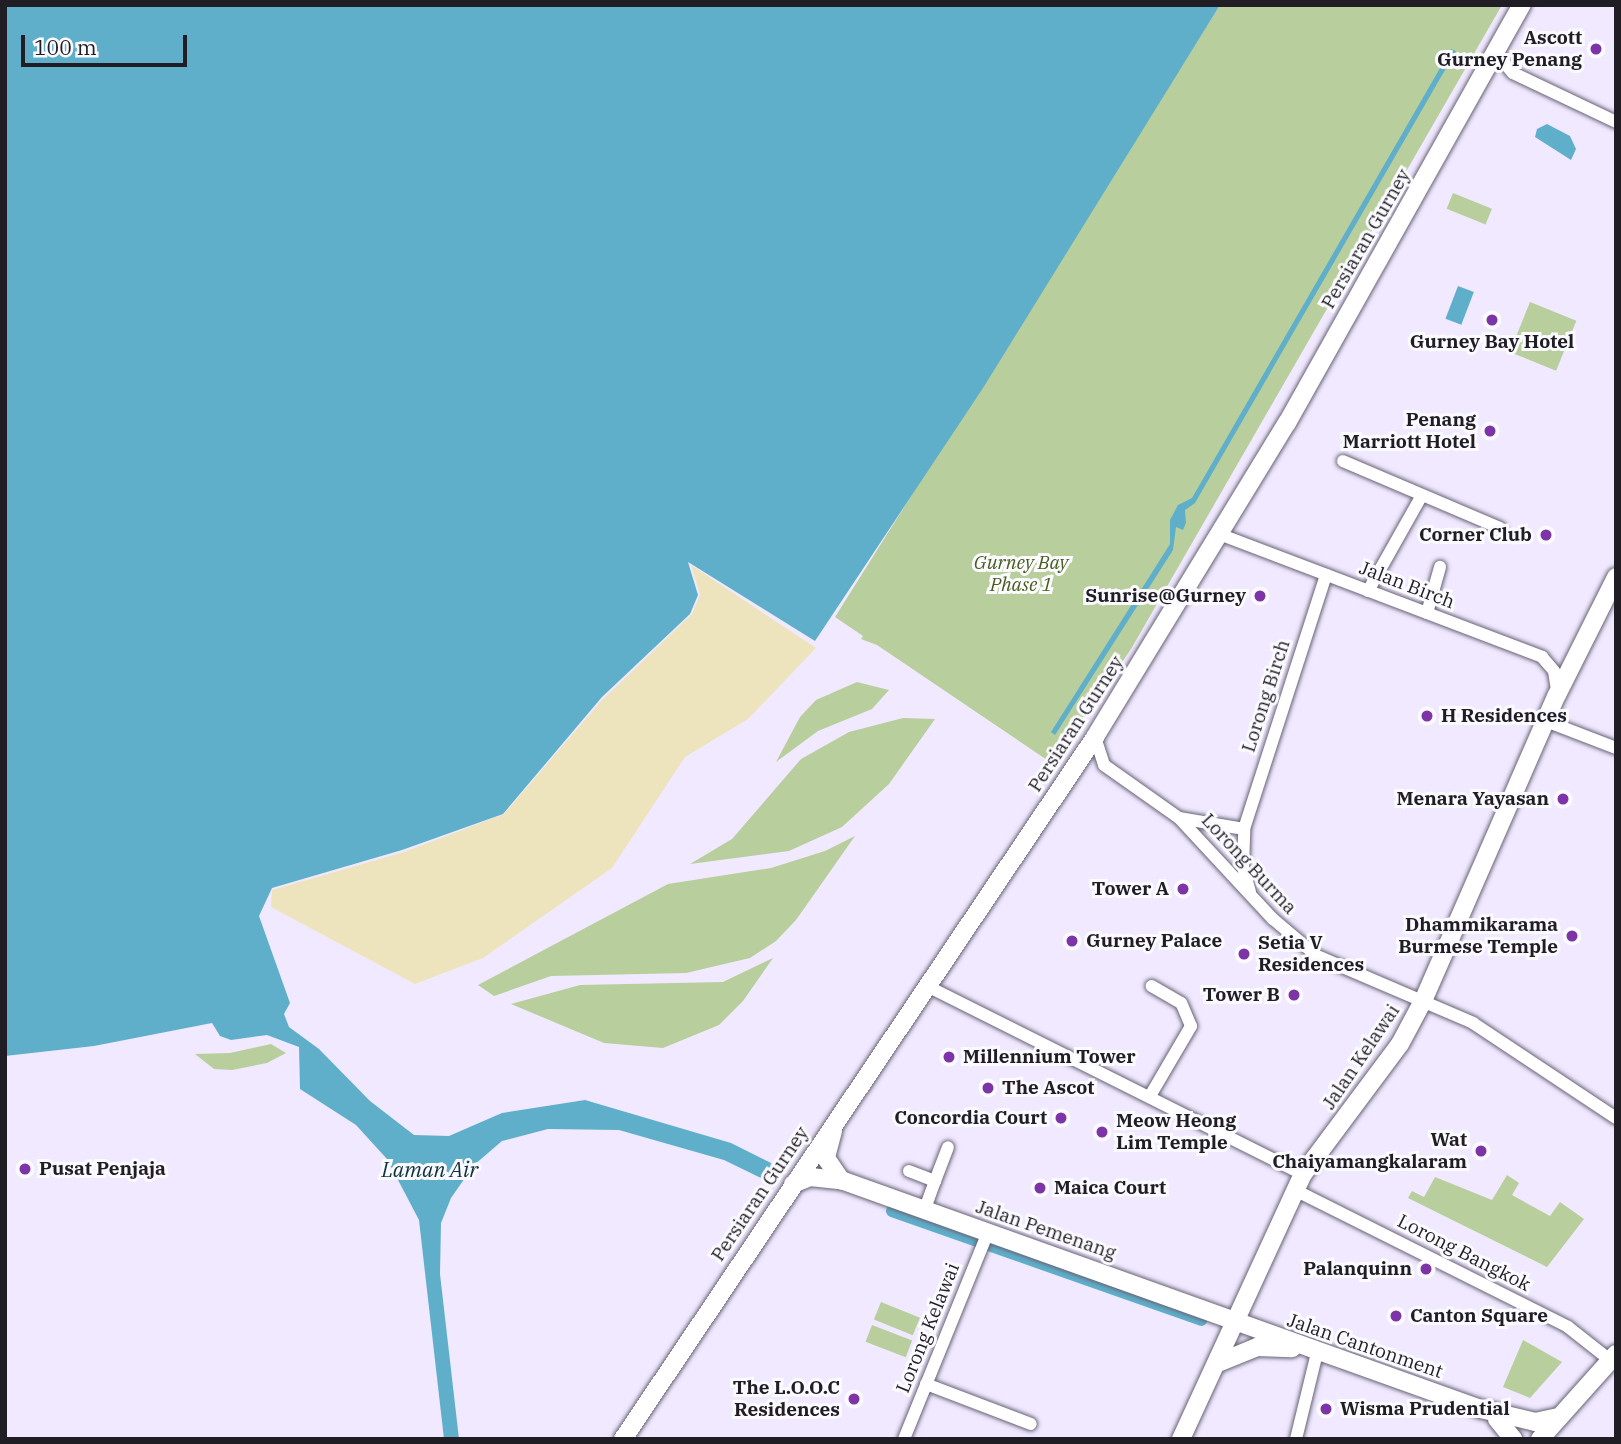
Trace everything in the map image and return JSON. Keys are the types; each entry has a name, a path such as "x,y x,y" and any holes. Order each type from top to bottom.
{"main road":[{"name":"Persiaran Gurney","path":"623,1439 1095,737 1219,534 1522,5"},
{"name":"Jalan Kelawai","path":"1181,1439 1299,1182 1399,1044 1423,1001 1557,695 1616,577"},
{"path":"836,1122 826,1158 841,1180"},
{"name":"Jalan Pemenang","path":"793,1184 810,1177 841,1180 925,1209 985,1241 1236,1321"},
{"name":"Jalan Cantonment","path":"1236,1321 1311,1351 1481,1409 1535,1422 1559,1417"},
{"path":"1218,1363 1257,1347 1311,1351"},
{"path":"1543,1438 1613,1357"},
{"name":"Jalan Cantonment","path":"1481,1409 1497,1419 1543,1438"},
{"path":"1497,1419 1513,1439"}],"street":[{"path":"1496,52 1513,73 1616,122"},
{"path":"1343,461 1500,528"},
{"path":"1368,591 1422,495"},
{"name":"Jalan Birch","path":"1219,534 1542,657 1554,671 1557,695"},
{"path":"1427,613 1440,568"},
{"name":"Lorong Birch","path":"1251,896 1243,867 1244,829 1326,575"},
{"path":"1546,721 1616,748"},
{"name":"Lorong Burma","path":"1095,737 1104,765 1179,818 1296,940 1335,968 1473,1023 1616,1118"},
{"path":"1179,818 1244,829"},
{"name":"Lorong Bangkok","path":"928,986 1052,1053 1150,1096 1299,1182 1568,1327 1613,1357"},
{"path":"1150,1096 1191,1026 1181,1003 1152,986"},
{"path":"925,1209 948,1147"},
{"path":"909,1171 935,1181"},
{"name":"Lorong Kelawai","path":"904,1439 985,1241"},
{"path":"1296,1439 1311,1351"},
{"path":"926,1384 1031,1423"}],"green space":[{"name":"Gurney Bay Phase 1","path":"1220,5 1502,5 1131,649 1053,764 877,645 861,639 863,636 835,617"},
{"path":"1453,193 1492,209 1486,224 1447,209"},
{"path":"1530,302 1576,321 1556,371 1510,352"},
{"path":"857,682 889,690 872,709 818,731 776,762 800,717 816,700"},
{"path":"903,718 935,719 889,784 842,827 789,851 690,864 732,839 801,759 849,732"},
{"path":"855,836 796,920 776,941 750,958 686,973 551,976 494,996 478,985 668,884 771,868 825,851"},
{"path":"773,958 743,1001 719,1025 663,1048 604,1043 511,1004 580,985 723,982"},
{"path":"271,1044 286,1053 267,1063 232,1070 214,1069 195,1054 230,1053"},
{"path":"1507,1175 1519,1183 1512,1195 1550,1216 1560,1202 1584,1219 1547,1267 1408,1198 1412,1191 1424,1197 1435,1177 1492,1200"},
{"path":"881,1302 920,1318 913,1335 874,1320"},
{"path":"872,1325 912,1340 906,1357 866,1342"},
{"path":"1523,1340 1562,1362 1530,1398 1503,1387"}],"sand":[{"path":"691,565 816,648 748,719 685,757 612,868 483,958 415,984 271,907 272,890 404,852 504,814 602,700 692,614 700,595"}],"water":[{"name":"Laman Air","path":"5,5 1220,5 983,388 815,641 688,562 698,595 690,614 602,697 503,814 402,850 272,888 259,916 290,1003 284,1014 289,1027 319,1049 370,1101 414,1135 449,1136 502,1113 585,1100 731,1143 779,1167 769,1182 724,1160 619,1130 548,1129 502,1141 474,1165 451,1198 441,1223 440,1274 459,1439 444,1439 419,1220 387,1159 356,1125 300,1089 299,1047 267,1035 231,1040 220,1036 212,1023 94,1046 5,1056"},
{"path":"1451,49 1456,51 1195,503 1185,510 1186,523 1183,530 1176,527 1173,550 1055,735 1051,732 1170,544 1170,520 1178,505 1192,498"},
{"path":"1547,124 1570,136 1576,149 1571,160 1535,137 1537,129"},
{"path":"1458,286 1474,292 1461,325 1445,319"}],"waterway":[{"path":"892,1211 1201,1320"}],"place":[{"name":"Ascott Gurney Penang","path":"1596,49"},
{"name":"Gurney Bay Hotel","path":"1492,320"},
{"name":"Penang Marriott Hotel","path":"1490,431"},
{"name":"Corner Club","path":"1546,535"},
{"name":"Sunrise@Gurney","path":"1260,596"},
{"name":"H Residences","path":"1427,716"},
{"name":"Menara Yayasan","path":"1563,799"},
{"name":"Tower A","path":"1183,889"},
{"name":"Dhammikarama Burmese Temple","path":"1572,936"},
{"name":"Gurney Palace","path":"1072,941"},
{"name":"Setia V Residences","path":"1244,954"},
{"name":"Tower B","path":"1294,995"},
{"name":"Millennium Tower","path":"949,1057"},
{"name":"The Ascot","path":"988,1088"},
{"name":"Concordia Court","path":"1061,1118"},
{"name":"Meow Heong Lim Temple","path":"1102,1132"},
{"name":"Wat Chaiyamangkalaram","path":"1481,1151"},
{"name":"Pusat Penjaja","path":"25,1169"},
{"name":"Maica Court","path":"1040,1188"},
{"name":"Palanquinn","path":"1426,1269"},
{"name":"Canton Square","path":"1396,1316"},
{"name":"The L.O.O.C Residences","path":"854,1399"},
{"name":"Wisma Prudential","path":"1326,1409"}]}
